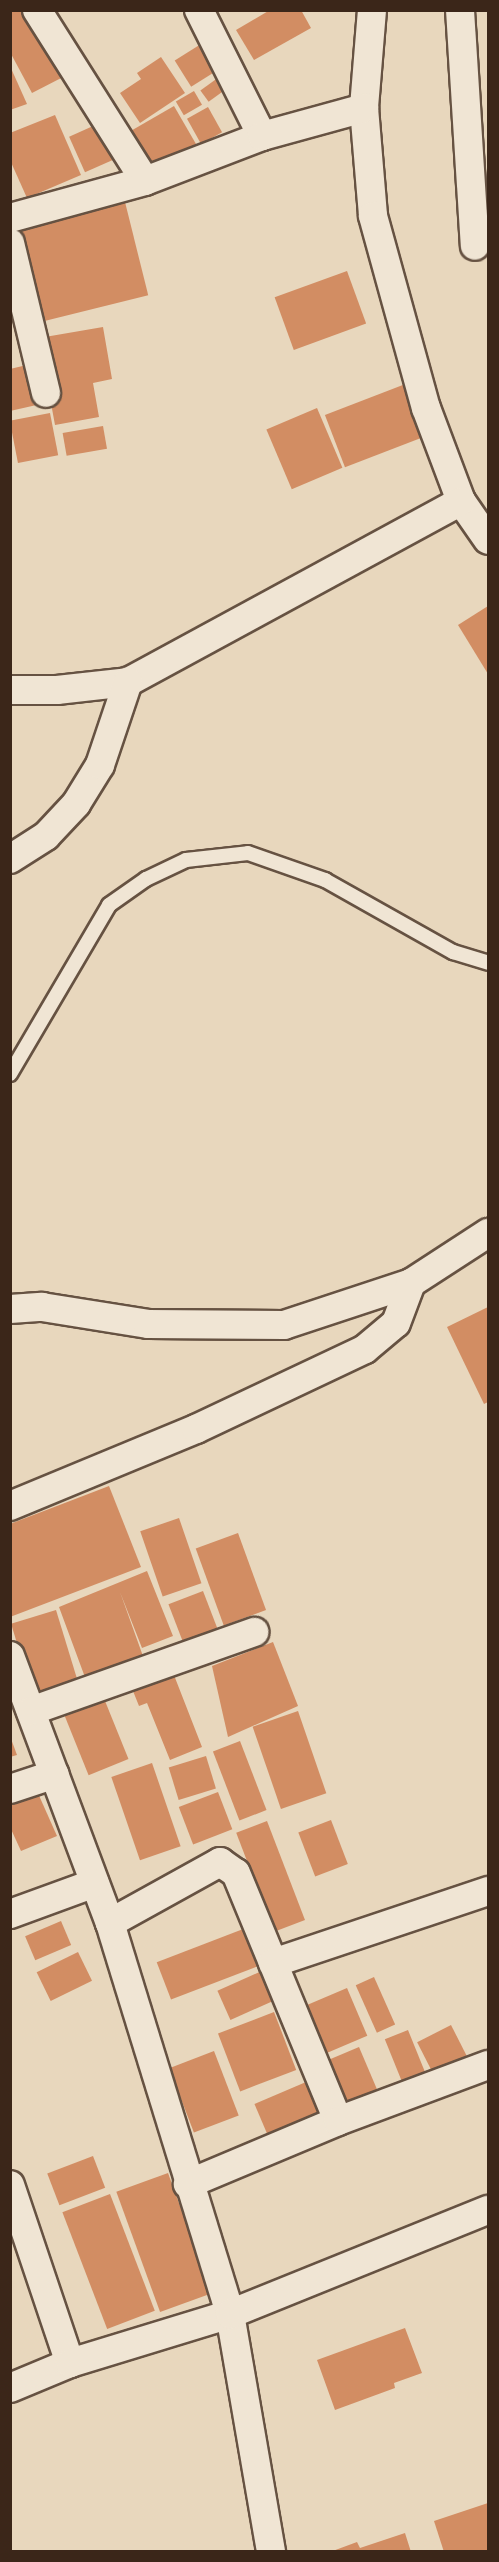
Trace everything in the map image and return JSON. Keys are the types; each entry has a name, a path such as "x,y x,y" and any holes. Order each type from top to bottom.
{"street":[{"path":"37,10 145,181"},
{"path":"199,10 262,136"},
{"path":"372,10 364,108 373,216 396,308 426,408 461,501 489,540"},
{"path":"460,10 475,246"},
{"path":"10,218 145,181 262,136 364,108"},
{"path":"10,243 46,393"},
{"path":"10,690 57,690 128,682 461,501"},
{"path":"10,859 46,836 76,804 100,765 128,682"},
{"path":"10,1309 42,1307 148,1324 284,1325 411,1284 489,1233"},
{"path":"10,1506 196,1429 365,1349 396,1323 411,1284"},
{"path":"10,1289 42,1307"},
{"path":"31,1711 254,1632"},
{"path":"10,1656 110,1923 188,2184 230,2314 271,2552"},
{"path":"10,1789 55,1774"},
{"path":"110,1923 220,1862 236,1873 338,2121"},
{"path":"10,1914 95,1883"},
{"path":"273,1963 489,1891"},
{"path":"188,2184 338,2121 489,2065"},
{"path":"10,2186 70,2363"},
{"path":"10,2388 70,2363 230,2314 489,2210"}],"lane":[{"path":"10,1074 109,905 146,879 186,860 248,853 325,880 453,952 489,963"}],"building":[{"path":"10,10 31,10 67,75 32,93 10,52"},
{"path":"270,10 301,10 311,28 254,60 236,30"},
{"path":"201,44 217,70 191,87 175,60"},
{"path":"161,57 185,93 140,123 120,93 141,79 137,73"},
{"path":"10,66 27,104 10,110"},
{"path":"219,77 227,88 209,102 200,91"},
{"path":"194,91 202,105 184,115 176,102"},
{"path":"174,106 196,144 153,169 131,131"},
{"path":"208,107 222,132 201,144 187,119"},
{"path":"55,115 81,175 27,198 10,160 10,133"},
{"path":"102,122 118,158 85,172 69,137"},
{"path":"125,202 148,295 41,322 18,229"},
{"path":"347,271 366,324 294,350 275,297"},
{"path":"103,327 112,379 93,383 99,417 55,425 39,338"},
{"path":"31,364 41,404 10,411 10,369"},
{"path":"408,383 428,435 345,467 325,415"},
{"path":"317,408 342,468 292,489 266,429"},
{"path":"50,413 58,455 18,463 10,421"},
{"path":"103,426 107,449 67,456 63,433"},
{"path":"488,606 488,674 458,625"},
{"path":"488,1307 488,1402 484,1404 447,1327"},
{"path":"109,1486 141,1567 10,1617 10,1524"},
{"path":"179,1518 201,1583 163,1597 140,1531"},
{"path":"238,1533 266,1610 224,1625 196,1548"},
{"path":"147,1571 173,1636 142,1648 120,1592 144,1659 86,1680 59,1607"},
{"path":"203,1591 219,1633 185,1646 168,1604"},
{"path":"56,1610 78,1682 33,1695 11,1624"},
{"path":"273,1642 298,1706 228,1737 212,1666"},
{"path":"172,1670 202,1747 170,1760 147,1703 139,1706 131,1686"},
{"path":"103,1696 128,1759 89,1775 63,1712"},
{"path":"298,1711 326,1793 281,1809 253,1727"},
{"path":"10,1736 17,1755 10,1757"},
{"path":"240,1741 267,1810 239,1820 213,1751"},
{"path":"206,1756 216,1789 179,1800 169,1767"},
{"path":"152,1763 181,1846 140,1860 111,1777"},
{"path":"37,1791 57,1836 21,1851 10,1827 10,1802"},
{"path":"218,1792 232,1829 193,1844 179,1807"},
{"path":"331,1820 348,1864 315,1876 298,1833"},
{"path":"267,1821 305,1920 274,1932 236,1833"},
{"path":"61,1921 71,1945 35,1960 25,1936"},
{"path":"251,1926 265,1963 171,2000 157,1962"},
{"path":"78,1952 92,1981 51,2001 37,1972"},
{"path":"264,1970 277,1999 230,2020 217,1991"},
{"path":"374,1977 395,2025 377,2033 356,1985"},
{"path":"347,1988 367,2036 319,2057 298,2009"},
{"path":"274,2012 296,2070 240,2091 218,2034"},
{"path":"451,2025 468,2058 434,2075 417,2042"},
{"path":"408,2030 426,2075 403,2084 385,2039"},
{"path":"359,2047 378,2092 337,2110 318,2065"},
{"path":"214,2051 239,2115 194,2133 169,2068"},
{"path":"306,2082 320,2115 269,2137 254,2104"},
{"path":"93,2156 105,2188 59,2205 47,2174"},
{"path":"168,2173 212,2293 160,2312 116,2192"},
{"path":"110,2194 155,2311 107,2329 62,2212"},
{"path":"405,2328 422,2373 394,2383 395,2388 335,2410 317,2360"},
{"path":"488,2503 488,2550 444,2552 434,2521"},
{"path":"405,2533 411,2552 330,2552 357,2542 360,2548"}]}
